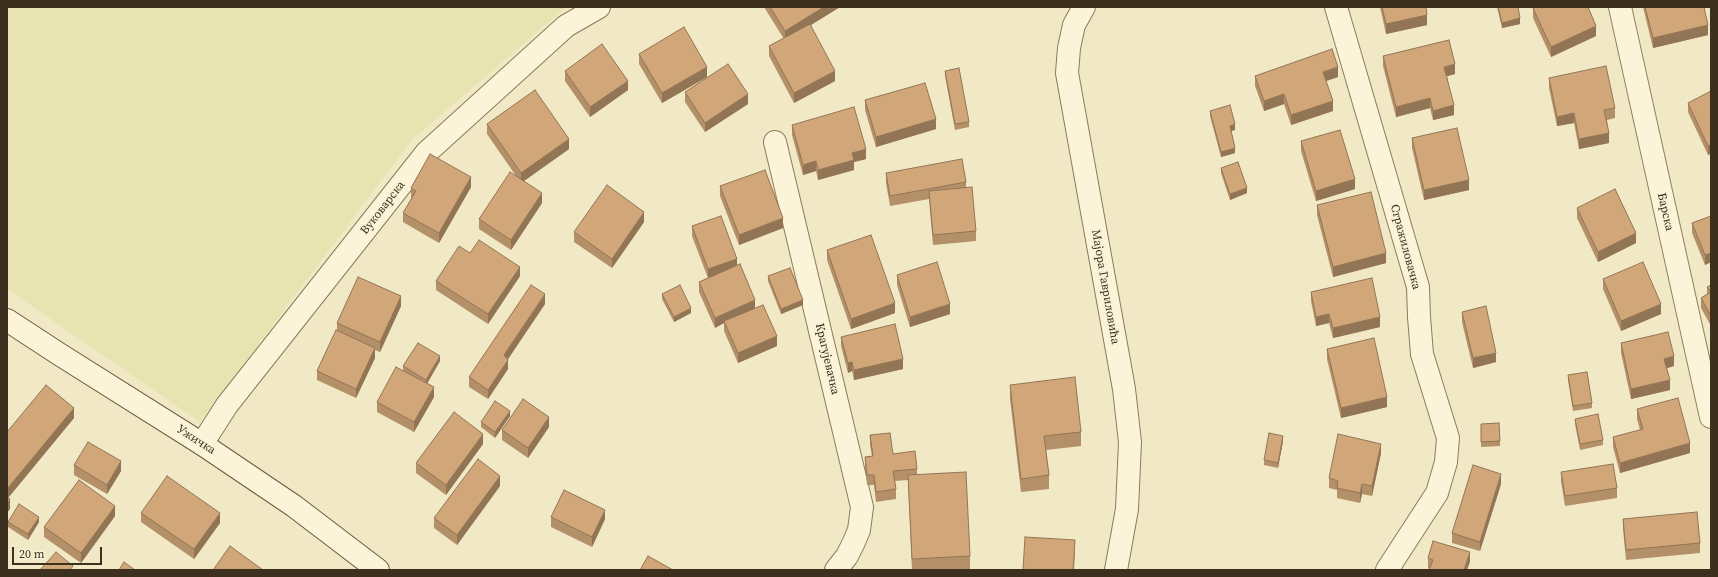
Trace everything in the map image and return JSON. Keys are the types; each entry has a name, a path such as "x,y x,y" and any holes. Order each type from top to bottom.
{"street":[{"name":"Вуковарска","path":"202,444 227,405 426,153 566,26 599,7"},
{"name":"Мајора Гавриловића","path":"1084,7 1074,25 1069,48 1067,73 1124,389 1130,442 1127,509 1116,570"},
{"name":"Стражиловачка","path":"1336,7 1418,287 1422,354 1448,438 1446,462 1437,493 1387,570"},
{"name":"Барска","path":"1620,7 1711,417"},
{"name":"Крагујевачка","path":"776,142 862,507 859,530 847,556 836,570"},
{"name":"Ужичка","path":"7,320 202,444 294,506 378,570"}],"shaded area":[{"path":"7,7 566,7 412,140 200,422 7,289"}],"building":[{"path":"770,7 824,7 785,31"},
{"path":"1382,7 1426,7 1427,15 1386,24"},
{"path":"1498,7 1518,7 1520,18 1502,23"},
{"path":"1588,7 1596,26 1551,47 1533,8"},
{"path":"1645,7 1704,7 1708,25 1653,38"},
{"path":"810,24 835,71 794,93 769,46"},
{"path":"684,27 707,67 662,93 639,54"},
{"path":"1449,40 1455,64 1444,67 1454,105 1433,111 1430,98 1396,107 1383,56"},
{"path":"602,44 628,81 590,107 565,71"},
{"path":"1332,49 1338,67 1323,72 1333,101 1291,115 1284,94 1264,101 1255,76"},
{"path":"728,64 748,94 705,123 685,92"},
{"path":"1606,66 1615,108 1604,110 1609,133 1579,139 1574,113 1557,117 1549,78"},
{"path":"959,68 969,122 955,124 945,71"},
{"path":"925,83 936,119 876,137 865,100"},
{"path":"535,90 569,139 521,173 487,124"},
{"path":"1711,91 1711,144 1708,146 1688,103"},
{"path":"1230,105 1235,124 1230,126 1235,148 1221,152 1210,111"},
{"path":"854,107 866,149 852,153 854,160 818,170 816,161 803,165 792,125"},
{"path":"1457,128 1469,180 1424,190 1412,138"},
{"path":"1340,130 1355,179 1316,191 1301,141"},
{"path":"430,154 471,177 439,233 403,213 416,191 411,188"},
{"path":"962,159 966,182 890,196 886,173"},
{"path":"1238,162 1247,188 1230,194 1221,168"},
{"path":"765,170 783,218 739,235 720,186"},
{"path":"510,172 542,193 511,240 479,219"},
{"path":"607,185 644,212 612,259 574,232"},
{"path":"972,187 976,231 933,235 929,191"},
{"path":"1615,189 1636,233 1598,252 1577,208"},
{"path":"1371,192 1386,253 1333,267 1317,205"},
{"path":"721,216 737,259 708,269 692,226"},
{"path":"1711,216 1711,253 1705,255 1692,223"},
{"path":"871,235 895,303 851,319 827,250"},
{"path":"479,240 520,267 488,314 436,281 459,246 470,253"},
{"path":"937,262 950,304 910,317 897,275"},
{"path":"1643,262 1661,304 1621,321 1603,279"},
{"path":"740,264 755,300 715,318 699,282"},
{"path":"790,268 803,300 781,309 768,276"},
{"path":"358,277 401,296 380,342 337,323"},
{"path":"1372,278 1380,317 1333,328 1329,314 1316,317 1311,292"},
{"path":"531,285 545,294 504,355 508,360 488,390 469,377"},
{"path":"680,285 691,308 674,317 662,294"},
{"path":"1711,285 1711,292 1707,287"},
{"path":"1711,292 1711,316 1701,298"},
{"path":"763,305 777,336 738,353 724,321"},
{"path":"1486,306 1496,353 1473,358 1462,312"},
{"path":"895,324 903,359 854,370 852,362 848,363 841,337"},
{"path":"336,330 375,348 356,389 317,371"},
{"path":"1668,332 1674,356 1664,359 1670,380 1631,389 1621,343"},
{"path":"1374,338 1387,397 1341,408 1327,349"},
{"path":"418,343 440,356 426,380 403,366"},
{"path":"396,367 434,387 414,422 377,402"},
{"path":"1587,372 1592,403 1573,406 1568,375"},
{"path":"1075,377 1081,432 1044,436 1049,475 1021,479 1010,385"},
{"path":"46,385 74,408 8,488 7,432"},
{"path":"1678,398 1690,443 1620,463 1613,437 1643,429 1637,409"},
{"path":"523,399 549,417 528,448 502,430"},
{"path":"495,401 510,411 495,432 481,422"},
{"path":"454,412 483,434 446,485 416,463"},
{"path":"1598,414 1603,440 1580,444 1575,419"},
{"path":"1499,423 1500,441 1481,442 1481,424"},
{"path":"890,433 893,454 915,451 917,469 893,471 896,489 876,492 874,475 867,475 865,457 873,456 870,435"},
{"path":"1269,433 1283,436 1278,463 1264,460"},
{"path":"1338,434 1381,444 1372,486 1362,484 1360,493 1337,488 1338,481 1329,478"},
{"path":"88,442 121,461 107,485 74,465"},
{"path":"478,459 500,476 457,535 434,518"},
{"path":"1613,464 1617,488 1565,496 1561,472"},
{"path":"1473,465 1501,474 1480,542 1452,533"},
{"path":"966,472 970,556 912,559 908,475"},
{"path":"167,476 220,513 194,549 141,513"},
{"path":"79,480 115,506 81,553 44,527"},
{"path":"564,490 605,510 592,537 551,517"},
{"path":"19,504 39,517 28,534 8,522"},
{"path":"1697,512 1700,543 1626,550 1623,519"},
{"path":"1025,537 1075,540 1073,570 1023,570"},
{"path":"1433,541 1470,552 1464,570 1429,570 1433,560 1428,558"},
{"path":"230,546 263,570 213,570"},
{"path":"56,552 73,566 70,570 40,570"},
{"path":"648,556 673,570 640,570"},
{"path":"124,562 135,570 119,570"}]}
